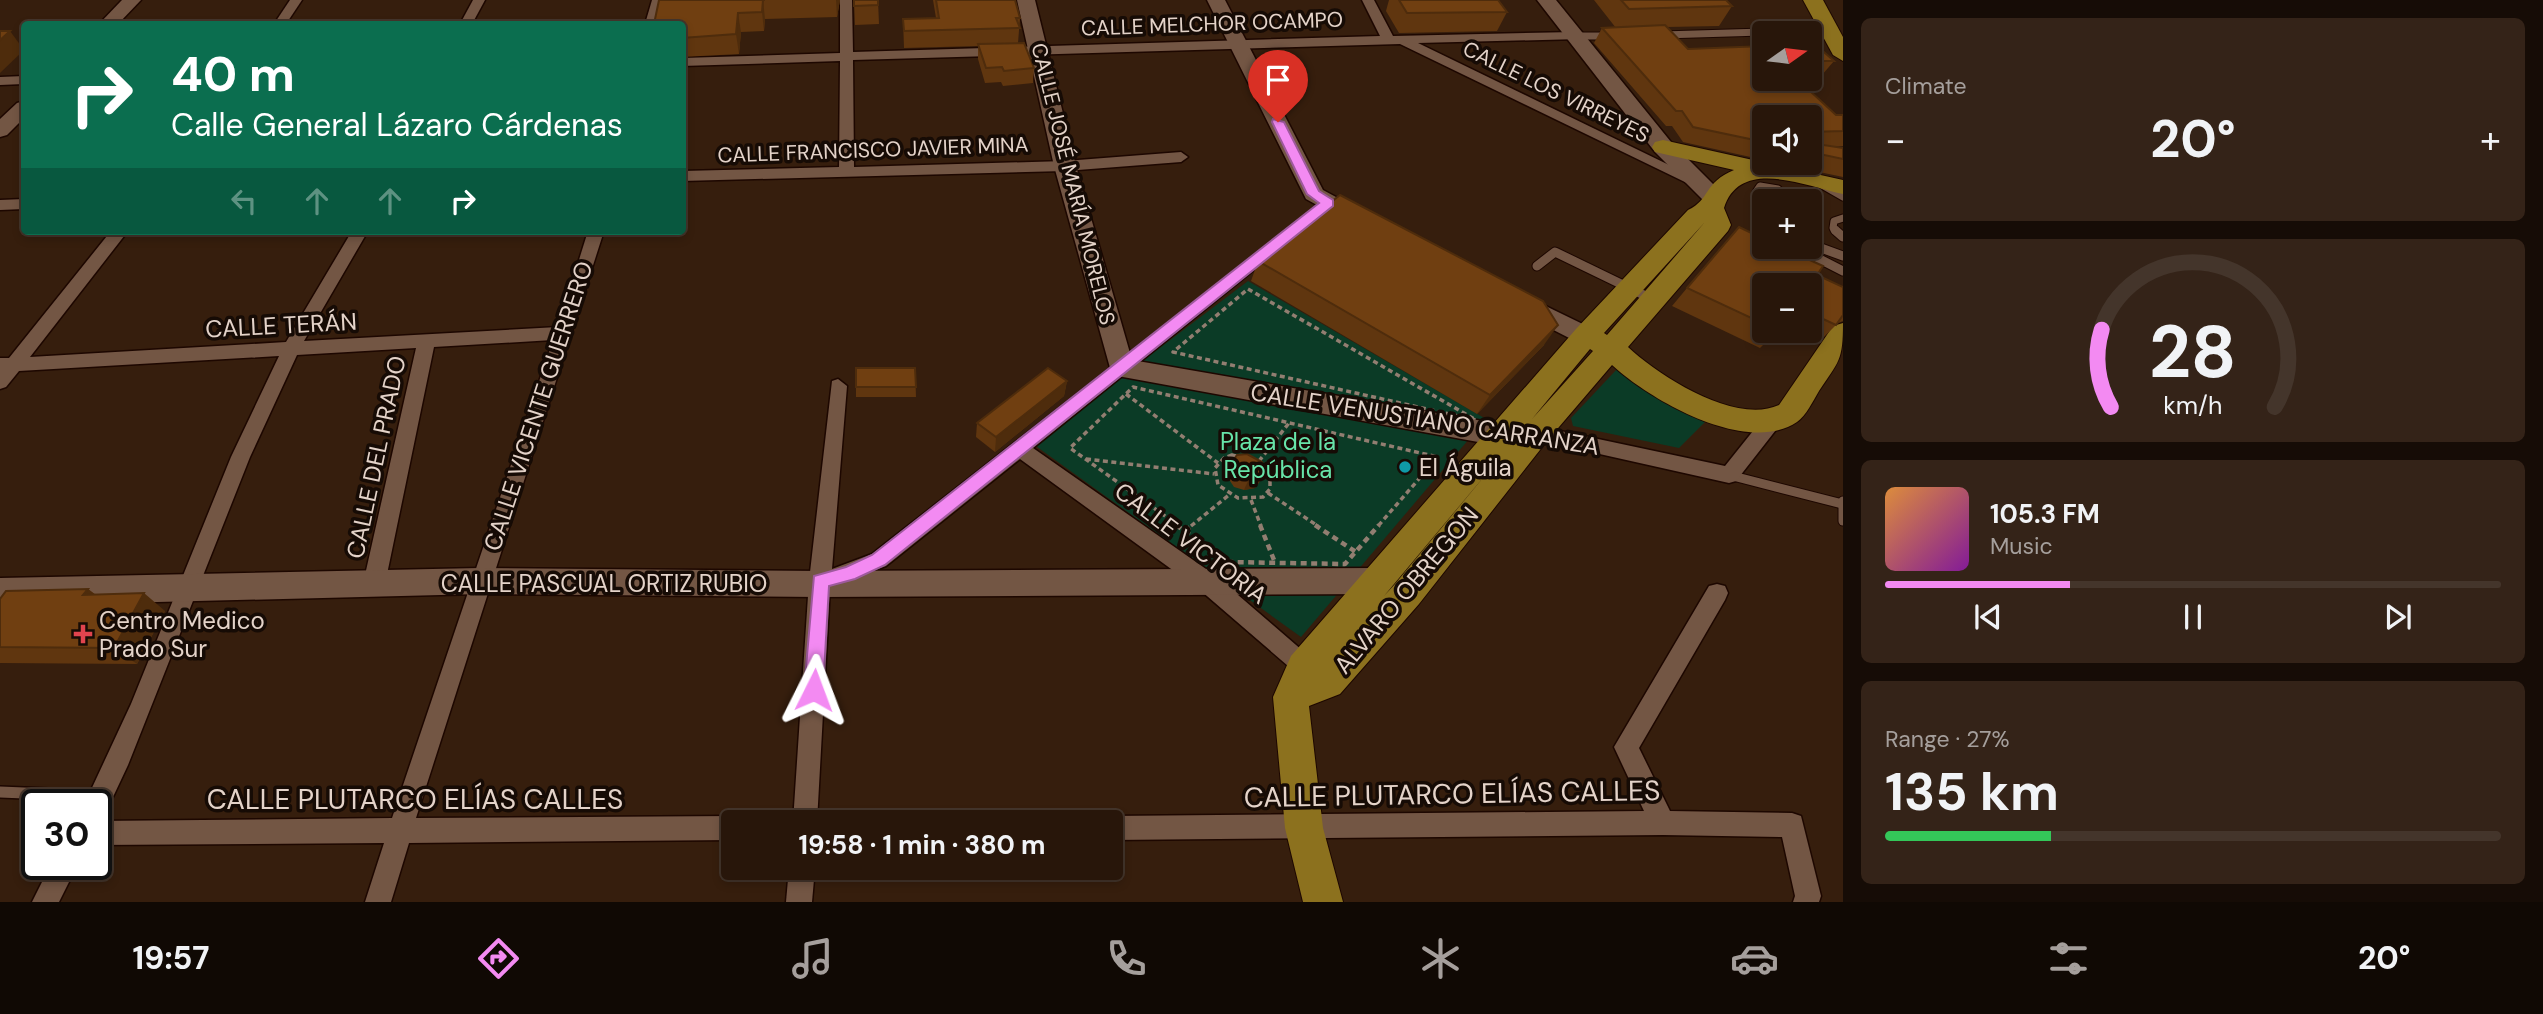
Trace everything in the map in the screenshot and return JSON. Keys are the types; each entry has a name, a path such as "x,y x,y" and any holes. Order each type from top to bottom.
{"main road":[{"path":"111,21 132,0"},
{"name":"CALLE JOSÉ MARÍA MORELOS","path":"1026,0 1065,166 1123,381"},
{"path":"1216,0 1314,194 1384,232"},
{"path":"1546,0 1663,147 1713,203 1720,225 1642,294"},
{"path":"1813,0 1843,55"},
{"path":"0,131 21,110"},
{"path":"1663,147 1752,167"},
{"path":"1713,203 1718,189 1743,173 1752,172"},
{"path":"1788,175 1843,187"},
{"path":"1502,293 1612,349 1636,371 1670,394 1723,416 1772,421 1788,414 1843,333"},
{"name":"ALVARO OBREGON","path":"1307,682 1375,581 1500,435 1586,336 1642,294"},
{"name":"ALVARO OBREGON","path":"1307,682 1407,594 1537,433 1612,349 1642,294"},
{"name":"CALLE VENUSTIANO CARRANZA","path":"1123,381 1500,435 1537,433"},
{"name":"CALLE PASCUAL ORTIZ RUBIO","path":"16,595 480,582 1375,581"},
{"path":"1307,682 1304,828 1323,902"}],"street":[{"path":"281,21 296,0"},
{"path":"468,21 479,0"},
{"path":"652,21 658,0"},
{"path":"846,0 847,172"},
{"path":"1367,0 1395,40"},
{"name":"CALLE MELCHOR OCAMPO","path":"686,62 1239,43 1575,36"},
{"name":"CALLE LOS VIRREYES","path":"1395,40 1694,181"},
{"path":"0,81 21,80"},
{"name":"CALLE FRANCISCO JAVIER MINA","path":"686,176 1065,166 1181,158"},
{"path":"820,582 849,574 878,560 1019,448 1123,381 1328,203"},
{"path":"0,205 21,204"},
{"path":"0,382 8,364 117,235"},
{"path":"104,789 128,742 239,461 290,349 358,235"},
{"name":"CALLE VICENTE GUERRERO","path":"378,902 595,235"},
{"name":"CALLE TERÁN","path":"8,364 565,333"},
{"name":"CALLE DEL PRADO","path":"374,584 426,341"},
{"path":"806,810 820,582 838,386"},
{"path":"1729,475 1772,421"},
{"name":"CALLE VENUSTIANO CARRANZA","path":"1537,433 1729,475"},
{"name":"CALLE VICTORIA","path":"1019,448 1208,583 1307,682"},
{"path":"1663,823 1626,747 1717,593"},
{"name":"CALLE PLUTARCO ELÍAS CALLES","path":"1123,828 1663,823 1793,825 1808,896 1806,902"},
{"name":"CALLE PLUTARCO ELÍAS CALLES","path":"112,833 721,828"},
{"path":"45,902 57,880"},
{"path":"799,902 801,880"}],"lane":[{"path":"1657,35 1829,30"},
{"path":"1575,36 1616,36"},
{"path":"1817,182 1843,197"},
{"path":"1758,189 1760,186 1778,189"},
{"path":"1843,219 1834,221 1833,228 1843,237"},
{"path":"1822,248 1843,256"},
{"path":"1537,267 1555,252 1642,294"},
{"path":"1820,259 1843,271"},
{"path":"1729,475 1842,503 1843,521"},
{"path":"0,792 21,793"}],"path":[{"path":"1248,289 1476,420 1384,400 1173,352 1248,289"},
{"path":"1123,381 1133,387 1438,457 1345,564 1228,562 1070,448 1123,381"},
{"path":"1123,381 1218,463"},
{"path":"1259,461 1289,423"},
{"path":"1241,455 1259,461 1270,473 1271,487 1268,493 1251,500 1229,495 1221,489 1214,474 1218,463 1224,458 1241,455"},
{"path":"1084,458 1214,474"},
{"path":"1268,493 1356,552"},
{"path":"1185,531 1229,495"},
{"path":"1251,500 1275,563"}],"green space":[{"name":"Plaza de la República","path":"1248,281 1486,419 1301,637 1033,444"},
{"path":"1618,368 1708,419 1679,448 1573,426 1571,418"}],"building":[{"path":"659,0 763,0 762,12 738,13 736,34 686,38 686,21 655,21"},
{"path":"854,0 878,0 878,5 854,6"},
{"path":"936,0 1015,0 1020,18 1016,18 1020,28 904,31 903,19 939,18"},
{"path":"1399,0 1498,0 1507,12 1407,13"},
{"path":"1621,0 1726,0 1732,6 1629,9"},
{"path":"1665,25 1688,49 1752,46 1752,91 1810,91 1836,115 1843,115 1843,131 1822,132 1822,105 1752,105 1752,139 1693,127 1682,111 1676,111 1602,28"},
{"path":"0,31 10,31 0,40"},
{"path":"1024,43 1034,68 1004,71 1002,67 986,68 978,44"},
{"path":"1822,50 1834,61 1822,61"},
{"path":"1822,145 1843,148 1843,159 1822,155"},
{"path":"1340,195 1543,301 1558,325 1490,395 1258,261"},
{"path":"1739,227 1752,233 1752,259 1808,259 1823,266 1818,273 1752,273 1752,318 1687,288"},
{"path":"1822,277 1843,287 1843,315 1836,325 1822,319"},
{"path":"856,368 915,368 916,387 856,387"},
{"path":"1048,368 1067,381 996,437 977,423"},
{"path":"1247,454 1262,462 1265,471 1259,479 1248,481 1238,477 1230,465 1237,455"},
{"path":"88,589 83,595 144,593 114,648 0,647 0,599 6,591"}],"place":[{"name":"El Águila","path":"1405,467"},
{"name":"Centro Medico Prado Sur","path":"83,634"}],"route":[{"path":"814,690 821,581 849,574 878,560 1328,203 1314,194 1278,122"}]}
